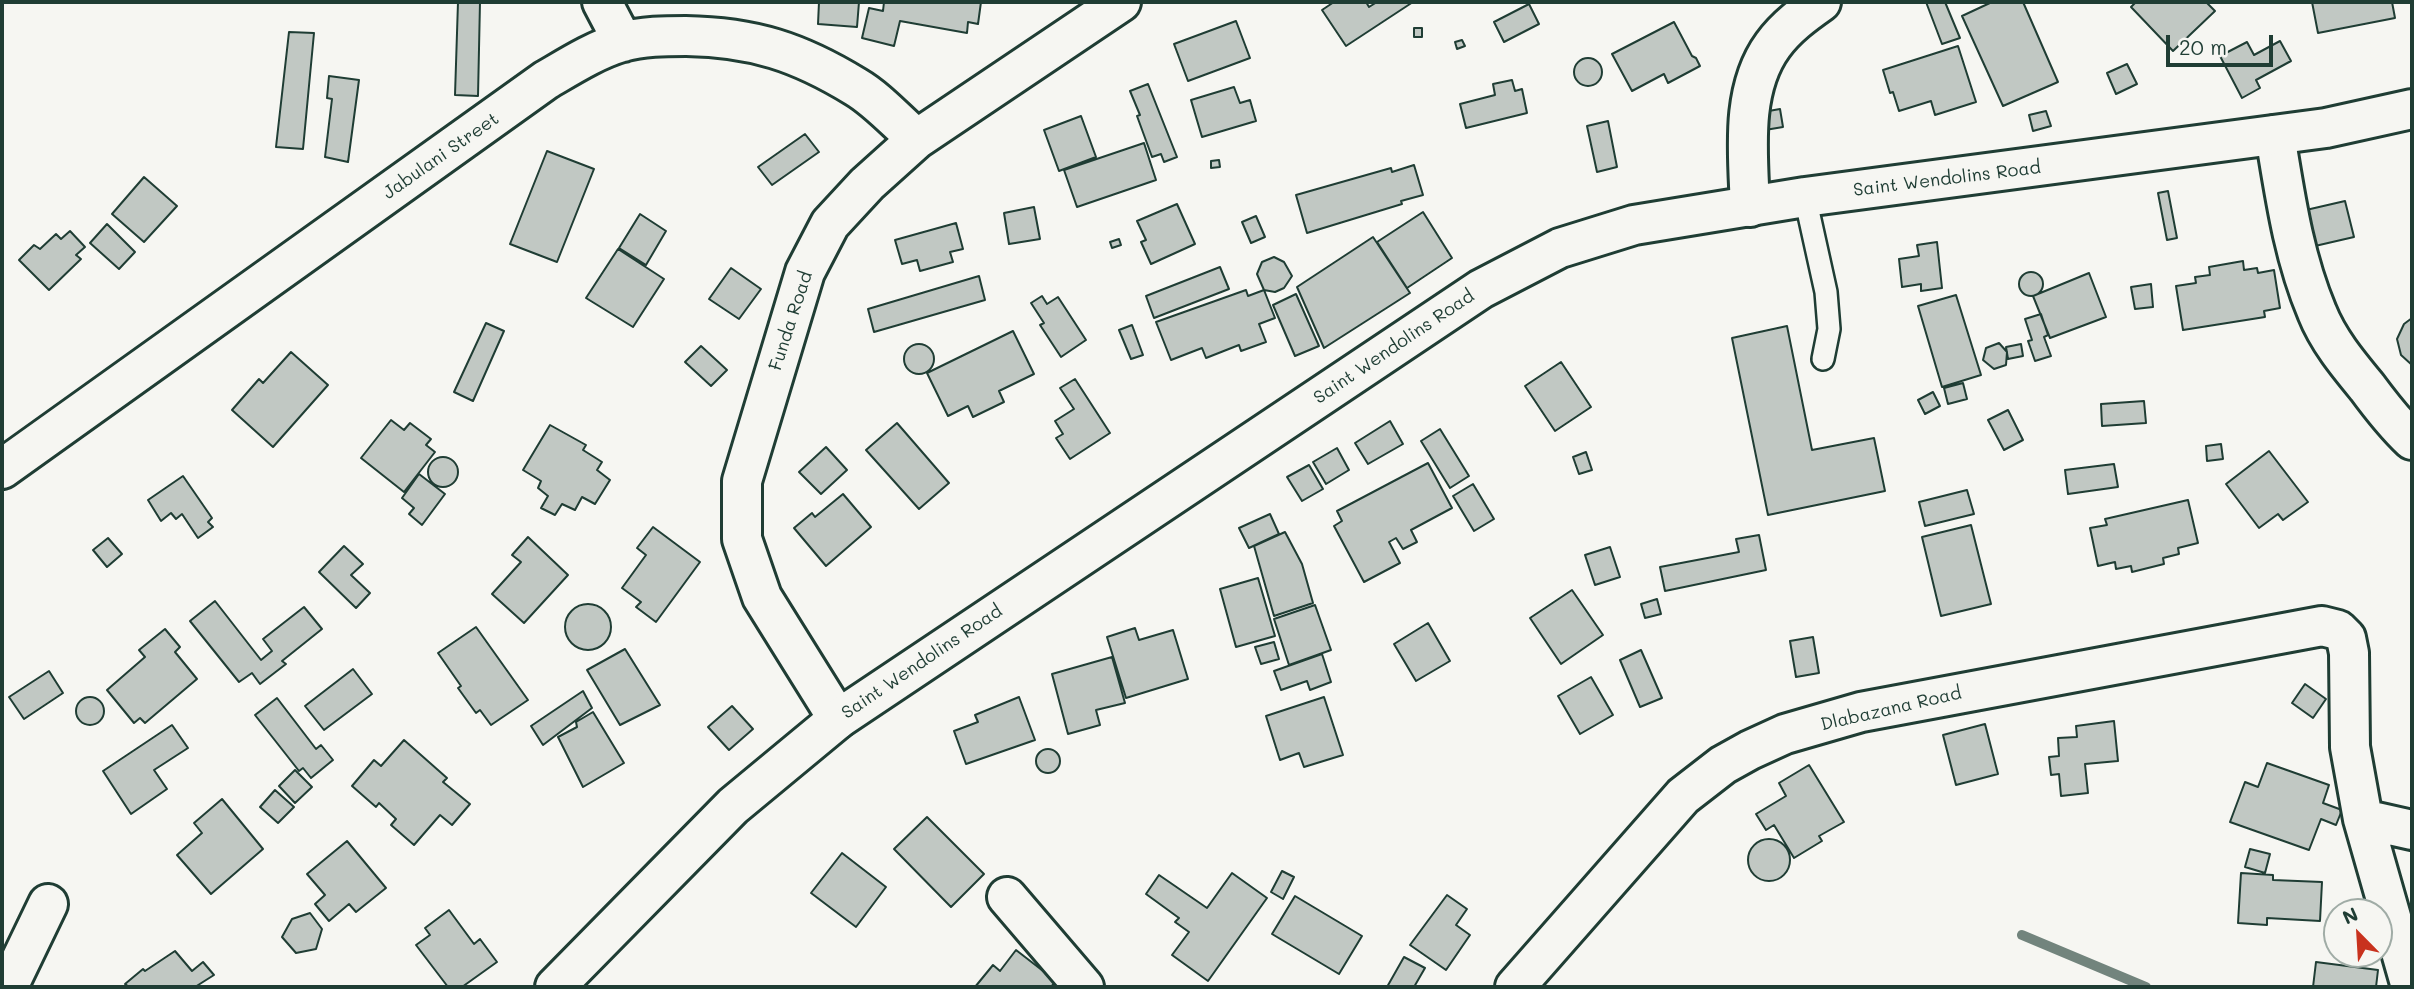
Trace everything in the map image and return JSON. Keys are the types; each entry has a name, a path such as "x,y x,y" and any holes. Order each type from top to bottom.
{"street":[{"path":"602,2 623,42"},
{"name":"Funda Road","path":"838,719 762,597 742,539 742,481 805,272 830,224 867,184 916,139 1121,2"},
{"path":"1750,207 1748,134 1752,95 1760,67 1773,44 1797,19 1821,2"},
{"name":"Jabulani Street","path":"2,469 546,80 583,59 623,42 668,36 723,37 760,43 804,59 858,88 916,139"},
{"name":"Saint Wendolins Road","path":"555,987 733,806 838,719 1481,289 1560,248 1622,229 1805,197 2326,128 2412,109"},
{"path":"2276,135 2288,217 2317,313 2337,348 2397,426 2412,440"},
{"name":"Dlabazana Road","path":"1515,987 1683,796 1723,765 1785,734 1861,712 2322,626 2338,630 2346,638 2349,653 2350,747 2363,819"},
{"path":"2412,830 2363,819 2412,987"},
{"path":"1007,897 1084,987"},
{"path":"8,987 48,904"}],"lane":[{"path":"1805,197 1826,292 1829,329 1823,359"}],"building":[{"path":"458,2 480,2 478,96 455,95"},
{"path":"819,2 859,2 857,27 818,24"},
{"path":"884,2 981,2 978,24 968,22 967,33 900,21 894,46 862,38 869,8 883,11"},
{"path":"1334,2 1366,2 1369,7 1377,2 1413,2 1346,46 1322,10"},
{"path":"1926,2 1945,2 1960,38 1942,44"},
{"path":"1992,2 2023,2 2058,82 2003,106 1962,16"},
{"path":"2136,2 2206,2 2215,11 2173,51 2131,7"},
{"path":"2312,2 2392,2 2395,18 2318,33"},
{"path":"1529,4 1539,24 1504,42 1494,22"},
{"path":"1236,21 1250,58 1188,81 1174,44"},
{"path":"1674,22 1700,66 1668,83 1664,74 1632,91 1612,54"},
{"path":"1414,28 1422,28 1422,37 1414,37"},
{"path":"289,32 314,33 303,149 276,147"},
{"path":"1462,40 1465,46 1457,49 1455,42"},
{"path":"2280,41 2291,61 2256,80 2260,88 2242,98 2220,56 2247,42 2254,55"},
{"path":"1958,46 1976,102 1935,115 1931,101 1899,111 1883,70"},
{"path":"1588,58 1598,62 1602,72 1598,82 1588,86 1578,82 1574,72 1578,62"},
{"path":"2127,64 2137,84 2116,94 2107,73"},
{"path":"329,76 359,80 348,162 325,157 332,99 327,98"},
{"path":"1512,80 1515,91 1522,89 1527,113 1466,128 1460,104 1495,95 1493,84"},
{"path":"1148,84 1177,157 1164,162 1161,154 1152,157 1130,91"},
{"path":"1234,87 1240,103 1250,100 1256,121 1202,137 1191,100"},
{"path":"1780,109 1783,127 1765,130 1763,112"},
{"path":"2046,111 2051,126 2033,131 2029,115"},
{"path":"1081,116 1096,157 1059,171 1044,130"},
{"path":"1608,121 1617,167 1597,172 1587,126"},
{"path":"805,134 819,152 772,185 758,167"},
{"path":"1144,143 1156,180 1077,207 1064,170"},
{"path":"547,151 594,169 557,262 510,244"},
{"path":"1219,160 1220,167 1211,168 1211,161"},
{"path":"1414,165 1423,195 1307,233 1296,195 1391,168 1392,172"},
{"path":"144,177 177,206 144,242 112,214"},
{"path":"2168,191 2177,238 2167,240 2158,193"},
{"path":"2345,201 2354,237 2315,246 2306,210"},
{"path":"1177,204 1195,244 1151,264 1141,242 1146,240 1137,221"},
{"path":"1034,207 1040,239 1009,244 1004,213"},
{"path":"1423,212 1452,258 1407,288 1377,242"},
{"path":"640,214 666,231 646,265 619,248"},
{"path":"1256,216 1265,237 1251,243 1242,222"},
{"path":"956,223 963,249 950,252 953,262 920,271 917,260 902,264 895,240"},
{"path":"107,224 135,252 119,269 90,243"},
{"path":"70,231 85,247 76,255 81,259 49,290 19,260 34,245 40,249 56,234 61,239"},
{"path":"1373,237 1410,293 1324,348 1297,287"},
{"path":"1119,239 1121,245 1112,248 1110,242"},
{"path":"1937,242 1942,288 1921,291 1921,284 1902,287 1899,259 1919,256 1917,245"},
{"path":"618,249 664,279 633,327 586,298"},
{"path":"1274,257 1284,262 1292,276 1284,288 1275,292 1264,290 1257,274 1262,262"},
{"path":"2243,261 2244,270 2257,268 2258,273 2274,270 2280,308 2264,311 2265,317 2183,330 2176,286 2196,283 2195,277 2210,275 2209,267"},
{"path":"1220,267 1229,289 1154,318 1146,296"},
{"path":"731,268 761,289 739,319 709,299"},
{"path":"2031,272 2042,279 2043,284 2036,295 2031,296 2020,289 2019,284 2026,273"},
{"path":"2089,273 2106,317 2050,338 2033,296"},
{"path":"979,276 985,300 874,332 868,309"},
{"path":"2151,284 2153,307 2135,309 2131,287"},
{"path":"1246,290 1248,296 1264,290 1275,318 1259,324 1266,342 1241,351 1239,345 1206,358 1202,348 1171,360 1156,322"},
{"path":"1296,294 1319,346 1295,356 1273,305"},
{"path":"1956,295 1981,375 1942,387 1918,306"},
{"path":"1042,296 1047,304 1058,297 1086,340 1061,357 1040,325 1044,323 1031,303"},
{"path":"2041,314 2048,335 2044,337 2051,356 2035,361 2028,341 2032,340 2025,319"},
{"path":"2412,318 2412,365 2401,355 2397,339 2404,324"},
{"path":"486,323 504,331 473,401 454,392"},
{"path":"1132,325 1143,355 1131,359 1119,330"},
{"path":"1787,326 1812,450 1874,438 1885,491 1768,515 1732,338"},
{"path":"1013,331 1034,374 999,391 1004,402 973,417 968,406 948,416 927,373"},
{"path":"1999,343 2007,352 2006,365 1994,369 1983,360 1986,348"},
{"path":"919,344 925,345 933,353 933,365 925,373 919,374 913,373 905,365 904,359 905,353 913,345"},
{"path":"2021,344 2023,356 2008,359 2006,347"},
{"path":"701,346 727,370 711,386 685,362"},
{"path":"291,352 328,385 273,447 232,410 259,379 263,383"},
{"path":"1561,362 1591,407 1555,431 1525,386"},
{"path":"1075,379 1110,433 1070,459 1056,438 1063,434 1055,421 1074,409 1060,388"},
{"path":"1963,383 1967,399 1948,404 1944,388"},
{"path":"1933,392 1940,406 1925,414 1918,400"},
{"path":"2144,401 2146,423 2102,426 2101,404"},
{"path":"2008,410 2023,440 2004,450 1988,420"},
{"path":"391,420 404,430 410,423 431,439 426,445 435,452 404,492 361,458"},
{"path":"1390,421 1403,444 1368,464 1355,443"},
{"path":"897,423 949,483 919,509 866,450"},
{"path":"550,425 586,445 583,450 602,462 597,470 610,480 595,504 582,497 575,510 562,504 555,515 541,508 548,496 538,488 541,481 523,470"},
{"path":"1440,429 1469,476 1450,488 1421,441"},
{"path":"2221,444 2223,459 2207,461 2206,446"},
{"path":"826,447 847,470 821,494 799,472"},
{"path":"1337,448 1349,470 1326,484 1313,462"},
{"path":"2269,451 2308,502 2283,520 2278,514 2259,528 2226,484"},
{"path":"1586,452 1592,470 1579,474 1573,457"},
{"path":"443,457 454,461 458,472 454,483 443,487 432,483 428,472 432,461"},
{"path":"1428,463 1452,508 1411,530 1417,542 1403,549 1396,538 1389,542 1400,563 1364,582 1334,526 1342,521 1337,511"},
{"path":"2114,464 2118,487 2068,494 2065,470"},
{"path":"1309,465 1323,489 1302,501 1287,477"},
{"path":"419,474 445,494 422,525 409,514 414,508 402,498"},
{"path":"183,476 212,518 208,522 213,527 198,538 182,514 176,519 171,513 161,521 148,500"},
{"path":"1473,484 1494,519 1474,531 1453,496"},
{"path":"1967,490 1974,514 1925,526 1919,502"},
{"path":"843,494 871,527 826,566 794,528 812,513 815,517"},
{"path":"2188,500 2198,543 2178,548 2179,554 2163,558 2164,564 2132,572 2131,566 2116,569 2115,562 2098,566 2090,528 2107,525 2105,519"},
{"path":"1270,514 1279,534 1249,548 1239,528"},
{"path":"1971,525 1991,604 1941,616 1922,537"},
{"path":"653,527 700,562 656,622 636,607 641,602 622,588 646,555 637,548"},
{"path":"1285,532 1302,564 1313,603 1274,616 1254,546"},
{"path":"1759,535 1766,570 1665,591 1660,567 1739,552 1736,539"},
{"path":"528,537 568,575 524,623 492,594 521,562 512,555"},
{"path":"108,538 122,554 107,567 93,550"},
{"path":"344,546 363,564 351,575 370,593 356,608 319,572"},
{"path":"1610,547 1620,577 1595,585 1585,555"},
{"path":"1258,578 1275,636 1236,647 1220,589"},
{"path":"1572,590 1603,635 1561,664 1530,618"},
{"path":"1657,599 1661,614 1645,618 1641,604"},
{"path":"215,601 261,660 272,651 263,639 304,607 322,629 282,661 286,664 260,684 252,673 239,682 190,621"},
{"path":"588,604 604,611 611,627 604,643 588,650 572,643 565,627 572,611"},
{"path":"1315,605 1331,650 1289,665 1274,619"},
{"path":"1428,623 1450,661 1416,681 1394,644"},
{"path":"476,627 528,700 491,725 480,710 476,713 438,653"},
{"path":"1135,628 1139,640 1173,630 1188,679 1126,698 1107,637"},
{"path":"165,629 180,647 175,652 197,679 145,723 140,718 134,723 107,690 145,657 139,650"},
{"path":"1813,637 1819,673 1796,677 1790,641"},
{"path":"1274,642 1279,659 1261,664 1255,647"},
{"path":"625,649 660,705 620,725 587,670"},
{"path":"1641,650 1662,698 1640,707 1620,660"},
{"path":"1322,654 1331,682 1310,690 1307,681 1281,690 1274,671"},
{"path":"1112,657 1125,703 1096,710 1100,725 1068,734 1052,674"},
{"path":"353,669 372,694 324,730 305,706"},
{"path":"49,671 63,693 24,719 9,697"},
{"path":"1591,677 1613,715 1580,734 1558,696"},
{"path":"2305,684 2326,699 2313,718 2292,703"},
{"path":"583,691 592,708 543,745 531,726"},
{"path":"90,697 100,701 104,711 100,721 90,725 80,721 76,711 80,701"},
{"path":"1019,697 1035,740 966,764 954,731 978,722 975,715"},
{"path":"1324,697 1343,755 1304,767 1299,753 1280,760 1266,716"},
{"path":"277,698 316,749 321,745 333,760 311,778 303,768 299,771 255,715"},
{"path":"732,706 753,729 729,750 708,727"},
{"path":"593,712 624,763 583,787 558,737 577,727 576,722"},
{"path":"2114,721 2118,761 2085,764 2088,793 2061,796 2059,774 2051,775 2049,757 2059,756 2058,738 2077,737 2076,726"},
{"path":"1985,724 1998,774 1956,785 1943,735"},
{"path":"172,725 188,748 154,770 167,789 131,814 103,771"},
{"path":"404,740 447,778 443,782 470,804 452,825 440,815 414,845 391,825 396,819 379,803 376,807 352,786 374,760 381,766"},
{"path":"1048,749 1056,753 1060,761 1056,769 1048,773 1040,769 1036,761 1040,753"},
{"path":"2267,763 2329,785 2323,803 2342,810 2336,825 2321,819 2309,850 2230,822 2245,782 2258,787"},
{"path":"1809,765 1844,822 1819,836 1822,841 1794,858 1774,825 1766,830 1756,814 1786,796 1779,783"},
{"path":"295,770 312,787 295,803 279,786"},
{"path":"275,790 294,807 278,823 260,807"},
{"path":"222,799 263,849 211,894 177,855 202,833 194,823"},
{"path":"927,817 984,874 951,907 894,849"},
{"path":"1769,839 1784,845 1790,860 1784,875 1769,881 1754,875 1748,860 1754,845"},
{"path":"347,841 386,888 356,912 349,904 329,921 315,904 325,895 307,874"},
{"path":"2250,849 2270,854 2265,873 2245,867"},
{"path":"842,853 886,887 856,927 811,893"},
{"path":"1282,871 1294,877 1283,899 1271,892"},
{"path":"1232,873 1267,898 1208,981 1172,955 1189,932 1175,922 1179,918 1146,894 1159,875 1207,908"},
{"path":"2241,873 2273,875 2273,880 2322,882 2320,921 2267,918 2267,925 2238,923"},
{"path":"1447,895 1467,909 1456,925 1470,935 1446,970 1410,945"},
{"path":"1295,896 1362,936 1339,974 1272,934"},
{"path":"449,910 474,944 480,939 497,962 462,987 448,987 416,945 430,935 425,928"},
{"path":"310,913 322,929 316,949 296,953 282,937 292,919"},
{"path":"1016,950 1056,981 1051,987 975,987 993,965 1000,971"},
{"path":"175,951 192,971 203,962 214,975 195,987 129,987 125,984 143,969 145,971"},
{"path":"1404,957 1425,968 1414,987 1387,987"},
{"path":"2316,962 2323,963 2323,968 2378,970 2376,987 2313,987"}],"waterway":[{"path":"2022,935 2146,987"}]}
